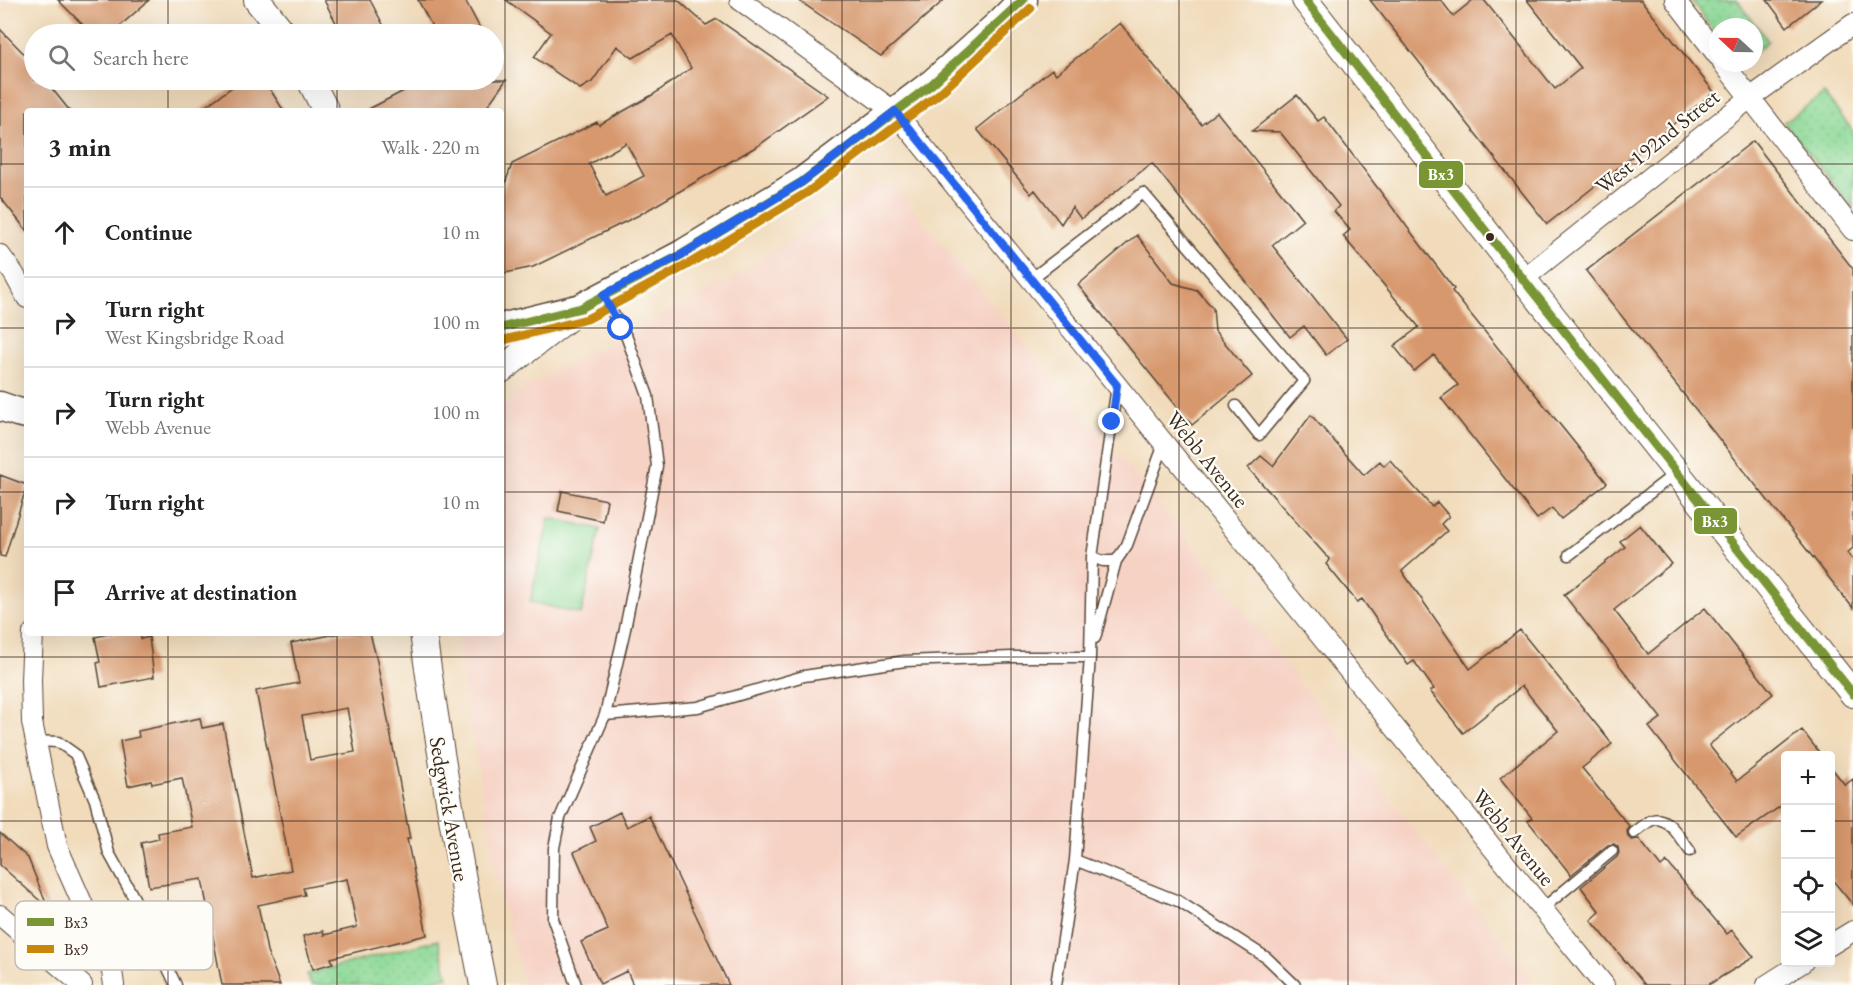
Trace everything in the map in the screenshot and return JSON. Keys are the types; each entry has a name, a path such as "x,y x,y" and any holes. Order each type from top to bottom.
{"main road":[{"path":"504,327 592,302 681,255 802,182 932,84 1023,0"},
{"path":"0,406 24,413"}],"street":[{"path":"258,0 276,24"},
{"name":"Webb Avenue","path":"740,0 895,111 1604,985"},
{"path":"1305,0 1523,279 1853,694"},
{"path":"1675,0 1709,44"},
{"name":"West 192nd Street","path":"1523,279 1750,98 1853,24"},
{"path":"1730,72 1853,230"},
{"path":"315,90 324,108"},
{"path":"0,255 24,292"},
{"path":"504,368 592,302"},
{"path":"33,636 31,680 32,723 35,741 57,846 81,901"},
{"name":"Sedgwick Avenue","path":"423,636 455,843 483,985"},
{"path":"0,915 15,928"},
{"path":"1835,942 1853,931"},
{"path":"1767,985 1796,967"},
{"path":"64,970 82,985"},
{"path":"112,970 114,985"}],"lane":[{"path":"1031,279 1143,193 1304,381 1259,435 1236,406"},
{"path":"576,985 553,919 554,848 560,818 605,715 625,629 657,466 648,396 627,338 592,302"},
{"path":"1056,985 1075,860 1090,657 1092,557 1117,385"},
{"path":"1090,657 1116,561 1127,545 1164,444"},
{"path":"1569,555 1676,472"},
{"path":"1092,557 1103,561 1116,561"},
{"path":"605,715 698,707 804,676 905,661 1090,657"},
{"path":"35,741 58,742 75,754 95,800 109,853 135,901"},
{"path":"1634,833 1650,821 1658,819 1665,821 1690,851"},
{"path":"1542,909 1612,851"},
{"path":"1075,860 1178,901 1267,958 1294,985"},
{"path":"169,970 176,985"}],"shaded area":[{"path":"875,183 896,189 1175,523 1536,985 524,985 499,892 456,636 504,636 504,405 514,393 733,278"}],"green space":[{"path":"1691,0 1737,0 1751,18 1709,18 1709,25"},
{"path":"1763,34 1768,41 1763,45"},
{"path":"1824,94 1853,131 1853,208 1784,122"},
{"path":"549,518 600,529 581,614 530,602"},
{"path":"438,940 448,976 414,985 311,985 307,974"}],"building":[{"path":"58,0 149,0 122,24 82,24"},
{"path":"324,0 370,0 383,24 337,24"},
{"path":"418,0 465,0 478,24 431,24"},
{"path":"506,0 678,0 706,25 717,19 828,96 759,145 639,215 533,267 504,273 504,187 512,164 597,122 599,125 654,94 691,68 672,35 633,58 617,46 592,82 580,89 534,57 551,33","holes":["626,143 644,176 606,196 589,164"]},
{"path":"798,0 944,0 881,56"},
{"path":"1370,0 1441,0 1453,16 1473,0 1484,0 1555,89 1581,68 1527,0 1641,0 1714,92 1547,224"},
{"path":"1767,0 1821,0 1787,27"},
{"path":"1120,23 1201,124 1217,112 1303,220 1272,245 1347,339 1326,355 1304,326 1290,337 1152,163 1081,219 1072,207 1061,224 1035,190 1031,194 977,129 1052,69 1056,74"},
{"path":"0,29 24,54 24,90 53,90 68,108 24,108 24,227 0,197"},
{"path":"228,90 270,90 282,108 203,108"},
{"path":"406,90 499,90 486,108 371,108"},
{"path":"1297,95 1318,121 1324,117 1454,289 1452,291 1607,483 1561,519 1552,508 1537,519 1441,398 1458,385 1434,355 1414,371 1394,346 1419,327 1343,236 1350,230 1334,211 1339,206 1280,132 1252,131"},
{"path":"1753,141 1853,269 1853,548 1847,553 1853,560 1853,608 1586,271"},
{"path":"1137,235 1173,283 1197,290 1213,308 1215,331 1252,376 1192,425 1078,285"},
{"path":"1311,415 1364,475 1380,461 1384,466 1390,460 1432,507 1437,502 1449,516 1441,524 1447,531 1402,571 1470,669 1520,630 1612,744 1582,768 1630,827 1627,831 1628,837 1632,840 1639,839 1661,867 1667,862 1727,934 1732,930 1754,957 1708,985 1645,985 1591,920 1600,912 1581,887 1617,857 1618,847 1614,844 1608,845 1571,875 1528,821 1532,818 1500,778 1558,731 1522,686 1463,733 1430,691 1434,689 1414,661 1408,665 1362,599 1357,602 1326,564 1330,560 1248,468 1261,456 1273,466"},
{"path":"0,475 24,484 24,495 5,557 0,556"},
{"path":"562,491 607,500 603,521 558,511"},
{"path":"1640,525 1671,564 1614,610 1648,654 1705,608 1773,694 1709,745 1737,781 1802,730 1818,751 1781,751 1781,806 1736,837 1649,727 1661,718 1564,595 1625,547 1620,541"},
{"path":"140,636 141,639 149,637 154,677 101,687 97,663 100,662 95,637"},
{"path":"326,636 371,636 410,839 407,839 427,935 331,958 333,963 313,969 303,936 323,931 324,935 357,927 347,879 303,888 305,895 258,905 267,951 280,985 222,985 213,937 213,901 206,901 202,879 149,887 141,843 159,839 158,833 192,827 182,778 128,786 120,741 139,737 138,731 200,718 202,728 223,724 253,878 291,870 256,691 299,683 291,643","holes":["347,708 355,752 310,760 302,716"]},
{"path":"1835,772 1845,785 1853,779 1853,905 1835,883"},
{"path":"620,812 627,827 649,816 729,985 633,985 627,971 600,984 581,942 608,930 574,852 596,841 590,827"},
{"path":"0,833 28,858 45,901 40,901 0,865"}],"transit line":[{"name":"Bx3","path":"504,327 581,308 681,255 802,182 932,84 1023,0"},
{"name":"Bx3","path":"1305,0 1523,279 1853,694"},
{"name":"Bx9","path":"504,340 587,319 687,265 808,192 940,93 1031,8"}],"route":[{"path":"621,328 603,295 681,255 802,182 895,111 1117,385 1112,422"}]}
